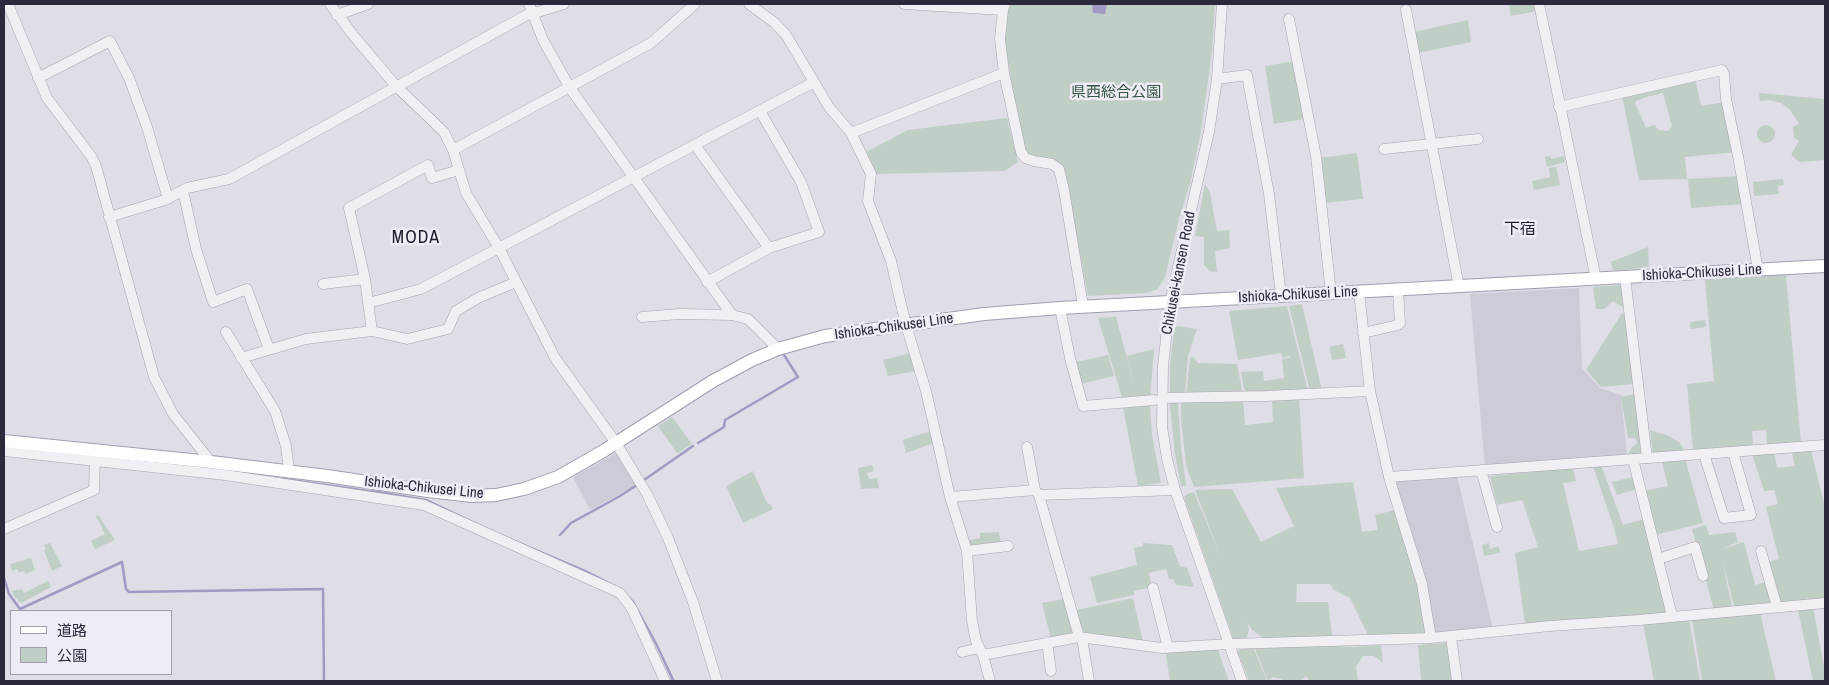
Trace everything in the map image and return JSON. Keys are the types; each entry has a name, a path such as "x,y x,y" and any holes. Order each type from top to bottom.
{"main road":[{"name":"Ishioka-Chikusei Line","path":"4,441 95,455 211,462 226,469 289,472 472,496 496,495 524,489 558,476 616,443 713,381 752,360 778,349 825,336 984,314 1083,306 1825,266"}],"street":[{"path":"8,4 38,78 54,108 91,156 100,177 109,218 154,377 173,414 211,462"},
{"path":"330,4 396,86 444,132 453,150 466,193 499,248 555,358 616,443 647,494 668,538 693,602 717,681"},
{"path":"337,15 368,4"},
{"path":"530,8 538,12 564,4"},
{"path":"453,150 650,43 695,4"},
{"path":"749,4 786,35 829,107 851,133 871,174 868,201 891,261 906,325 926,391 950,497 967,551 972,621 976,641 990,681"},
{"path":"904,4 1004,7 1000,39 1004,72 1021,152 1026,158 1034,162 1052,164 1059,169 1083,306"},
{"name":"Chikusei-kansen Road","path":"1222,4 1217,79 1209,132 1170,302 1158,399 1166,459 1242,681"},
{"path":"1539,4 1596,279"},
{"path":"109,218 168,199 187,188 229,179 396,86 530,8"},
{"path":"530,8 543,40 570,88 732,315"},
{"path":"1406,10 1459,287"},
{"path":"1289,19 1316,156 1331,293"},
{"path":"38,78 110,40 129,78 147,127 168,199"},
{"path":"1559,107 1722,70 1758,270"},
{"path":"851,133 1004,72"},
{"path":"1217,79 1247,75 1269,194 1282,295"},
{"path":"368,303 422,289 814,82"},
{"path":"707,282 769,248 819,232 801,182 760,111"},
{"path":"1384,149 1478,139"},
{"path":"696,145 769,248"},
{"path":"372,331 365,279 349,208 428,165 432,178 459,170"},
{"path":"183,191 196,249 212,302 247,290 269,349"},
{"path":"1625,277 1647,458"},
{"path":"323,284 365,279"},
{"path":"241,358 306,338 372,331 407,339 448,329 456,311 478,298 516,282"},
{"path":"1363,333 1400,323 1398,290"},
{"path":"1359,292 1370,391 1389,477 1422,584 1431,638"},
{"path":"1060,308 1070,358 1083,406 1158,399 1370,391"},
{"path":"642,317 680,314 732,315 748,320 778,349"},
{"path":"226,332 275,411 286,446 289,472"},
{"path":"1389,477 1825,445"},
{"path":"1027,447 1037,492 1081,637 1089,681"},
{"path":"4,452 95,455 226,469 424,505 620,593 632,609 665,681"},
{"path":"1704,454 1724,518 1751,514 1733,452"},
{"path":"4,529 94,490 95,455"},
{"path":"1633,459 1672,616"},
{"path":"1481,470 1497,527"},
{"path":"950,497 1037,492 1176,490"},
{"path":"967,551 1008,546"},
{"path":"1658,559 1694,547 1703,576"},
{"path":"1762,551 1777,607"},
{"path":"1153,588 1168,648"},
{"path":"962,652 1081,637 1168,648 1229,644 1451,637 1550,626 1640,620 1825,603"},
{"path":"1451,637 1457,681"},
{"path":"1047,642 1051,671"}],"shaded area":[{"path":"1092,4 1107,4 1105,14 1093,13"},
{"path":"1579,288 1582,368 1600,388 1621,395 1627,457 1485,468 1470,294"},
{"path":"616,453 636,485 590,510 573,477"},
{"path":"1457,476 1493,629 1439,634 1432,629 1394,482 1397,480"},
{"path":"373,490 427,499 494,531 586,570 621,588 634,601 675,681 672,681 636,607 629,598 466,520 373,493"}],"green space":[{"name":"県西総合公園","path":"1009,4 1215,4 1212,51 1201,132 1190,184 1180,215 1165,277 1158,289 1146,293 1088,296 1064,170 1060,163 1054,160 1032,158 1024,151 1004,39 1005,14 1009,10"},
{"path":"1509,4 1535,4 1537,11 1511,16"},
{"path":"1468,20 1471,42 1418,53 1414,32"},
{"path":"1295,61 1305,119 1274,124 1265,66"},
{"path":"1695,79 1701,106 1725,102 1736,152 1685,157 1687,179 1639,180 1622,95","holes":["1663,93 1672,126 1668,131 1659,130 1654,125 1646,128 1635,103 1636,101"]},
{"path":"1759,93 1825,99 1825,160 1799,162 1791,155 1799,141 1794,138 1793,127 1799,124 1790,110 1781,103 1770,100 1760,101"},
{"path":"1007,118 1018,162 1005,171 876,174 866,152 908,130"},
{"path":"1766,125 1772,128 1775,134 1772,140 1766,143 1760,140 1757,134 1760,128"},
{"path":"1357,153 1363,199 1324,203 1319,158"},
{"path":"1550,156 1551,159 1564,156 1565,162 1547,167 1545,157"},
{"path":"1556,167 1560,185 1534,190 1532,181 1550,177 1549,168"},
{"path":"1739,176 1743,204 1691,208 1688,179"},
{"path":"1783,179 1784,185 1778,186 1779,194 1754,196 1753,182"},
{"path":"1205,184 1210,193 1217,231 1229,230 1230,248 1215,251 1217,272 1210,271 1204,265 1204,237 1195,236"},
{"path":"1648,247 1649,267 1613,271 1611,262"},
{"path":"1786,275 1801,443 1767,445 1766,430 1752,431 1753,446 1693,451 1687,384 1714,381 1705,280"},
{"path":"1623,285 1627,310 1613,301 1604,309 1596,309 1593,287"},
{"path":"1302,304 1322,391 1310,391 1289,306"},
{"path":"1287,306 1308,391 1245,393 1241,372 1263,371 1264,381 1284,378 1282,359 1289,358 1290,356 1282,358 1281,353 1238,360 1229,311"},
{"path":"1622,313 1627,315 1634,384 1601,387 1586,370"},
{"path":"1116,317 1135,388 1127,356 1154,349 1150,399 1123,401 1098,318"},
{"path":"1705,320 1706,327 1691,329 1690,322"},
{"path":"1177,326 1197,329 1188,356 1185,394 1174,396 1170,392 1170,366 1174,329"},
{"path":"1343,344 1346,358 1332,360 1330,347"},
{"path":"911,353 915,371 888,376 883,360"},
{"path":"1108,355 1114,376 1081,384 1076,362"},
{"path":"1193,357 1198,363 1237,364 1243,395 1186,395 1190,358"},
{"path":"1636,394 1644,453 1628,454 1632,447 1637,444 1636,438 1628,438 1621,397"},
{"path":"1299,397 1304,478 1194,487 1186,465 1181,401 1243,399 1245,425 1273,422 1272,398"},
{"path":"1171,402 1178,402 1186,486 1181,486 1175,454"},
{"path":"1150,405 1152,435 1161,483 1138,486 1123,407"},
{"path":"672,417 692,444 677,453 658,426"},
{"path":"1650,430 1669,436 1679,442 1685,451 1653,455"},
{"path":"931,431 934,443 906,453 903,440"},
{"path":"1811,450 1825,507 1825,600 1780,603 1767,562 1779,559 1766,507 1778,504 1774,490 1764,491 1752,454 1774,452 1777,468 1795,466 1792,453"},
{"path":"1685,459 1703,523 1655,535 1644,491 1668,486 1662,462"},
{"path":"872,465 874,471 867,473 869,479 877,478 879,488 861,489 858,468"},
{"path":"1601,465 1623,525 1645,519 1669,613 1525,624 1515,553 1538,547 1522,500 1497,505 1490,476 1573,468 1576,481 1563,483 1579,551 1618,544 1593,466"},
{"path":"753,471 767,503 773,509 743,523 726,486"},
{"path":"1633,477 1637,489 1617,495 1612,482"},
{"path":"1353,482 1362,532 1378,530 1375,515 1395,510 1419,586 1426,630 1425,635 1369,637 1350,598 1334,590 1330,584 1297,584 1296,602 1328,602 1331,638 1266,640 1252,630 1247,622 1249,630 1246,640 1234,641 1184,497 1194,492 1222,560 1195,490 1232,489 1261,542 1294,526 1276,488"},
{"path":"98,515 115,540 95,549 91,541 105,534 96,516"},
{"path":"1706,525 1709,535 1735,532 1738,542 1720,550 1744,542 1755,585 1766,582 1773,604 1734,606 1722,558 1732,607 1714,610 1692,529"},
{"path":"999,532 1001,546 968,550 965,541 980,538 980,533"},
{"path":"50,543 62,566 52,571 44,550 46,549 44,545"},
{"path":"1143,543 1172,545 1180,566 1187,568 1194,587 1176,585 1173,579 1169,579 1166,569 1149,573 1152,587 1134,591 1134,595 1097,603 1090,577 1137,565 1134,548 1143,546"},
{"path":"1489,543 1490,549 1499,546 1500,553 1484,556 1482,545"},
{"path":"31,558 35,570 26,574 24,571 19,573 17,569 12,571 10,564"},
{"path":"48,581 51,587 21,603 12,591 21,589 24,593"},
{"path":"1133,598 1143,642 1083,635 1076,610"},
{"path":"1063,599 1074,635 1051,639 1042,603"},
{"path":"1813,607 1825,681 1813,681 1798,610"},
{"path":"1760,613 1776,681 1702,681 1692,620"},
{"path":"1689,619 1700,681 1654,681 1643,623"},
{"path":"1448,643 1455,681 1421,681 1418,645"},
{"path":"1320,645 1354,647 1381,645 1383,663 1374,656 1363,656 1356,666 1358,681 1310,681 1306,676 1300,681 1284,681 1273,677 1268,681 1255,649"},
{"path":"1242,647 1253,647 1267,681 1249,681 1238,652"},
{"path":"1218,650 1229,681 1170,681 1166,655 1169,651"}],"waterway":[{"path":"698,443 724,427 725,420 798,377 784,355"},
{"path":"644,480 693,446"},
{"path":"284,479 375,492"},
{"path":"560,535 571,523 637,485"},
{"path":"4,578 9,594 20,609 122,562 126,589 129,592 323,589 324,681"}],"district":[{"name":"下宿","path":"1520,230"},
{"name":"MODA","path":"416,238"}]}
